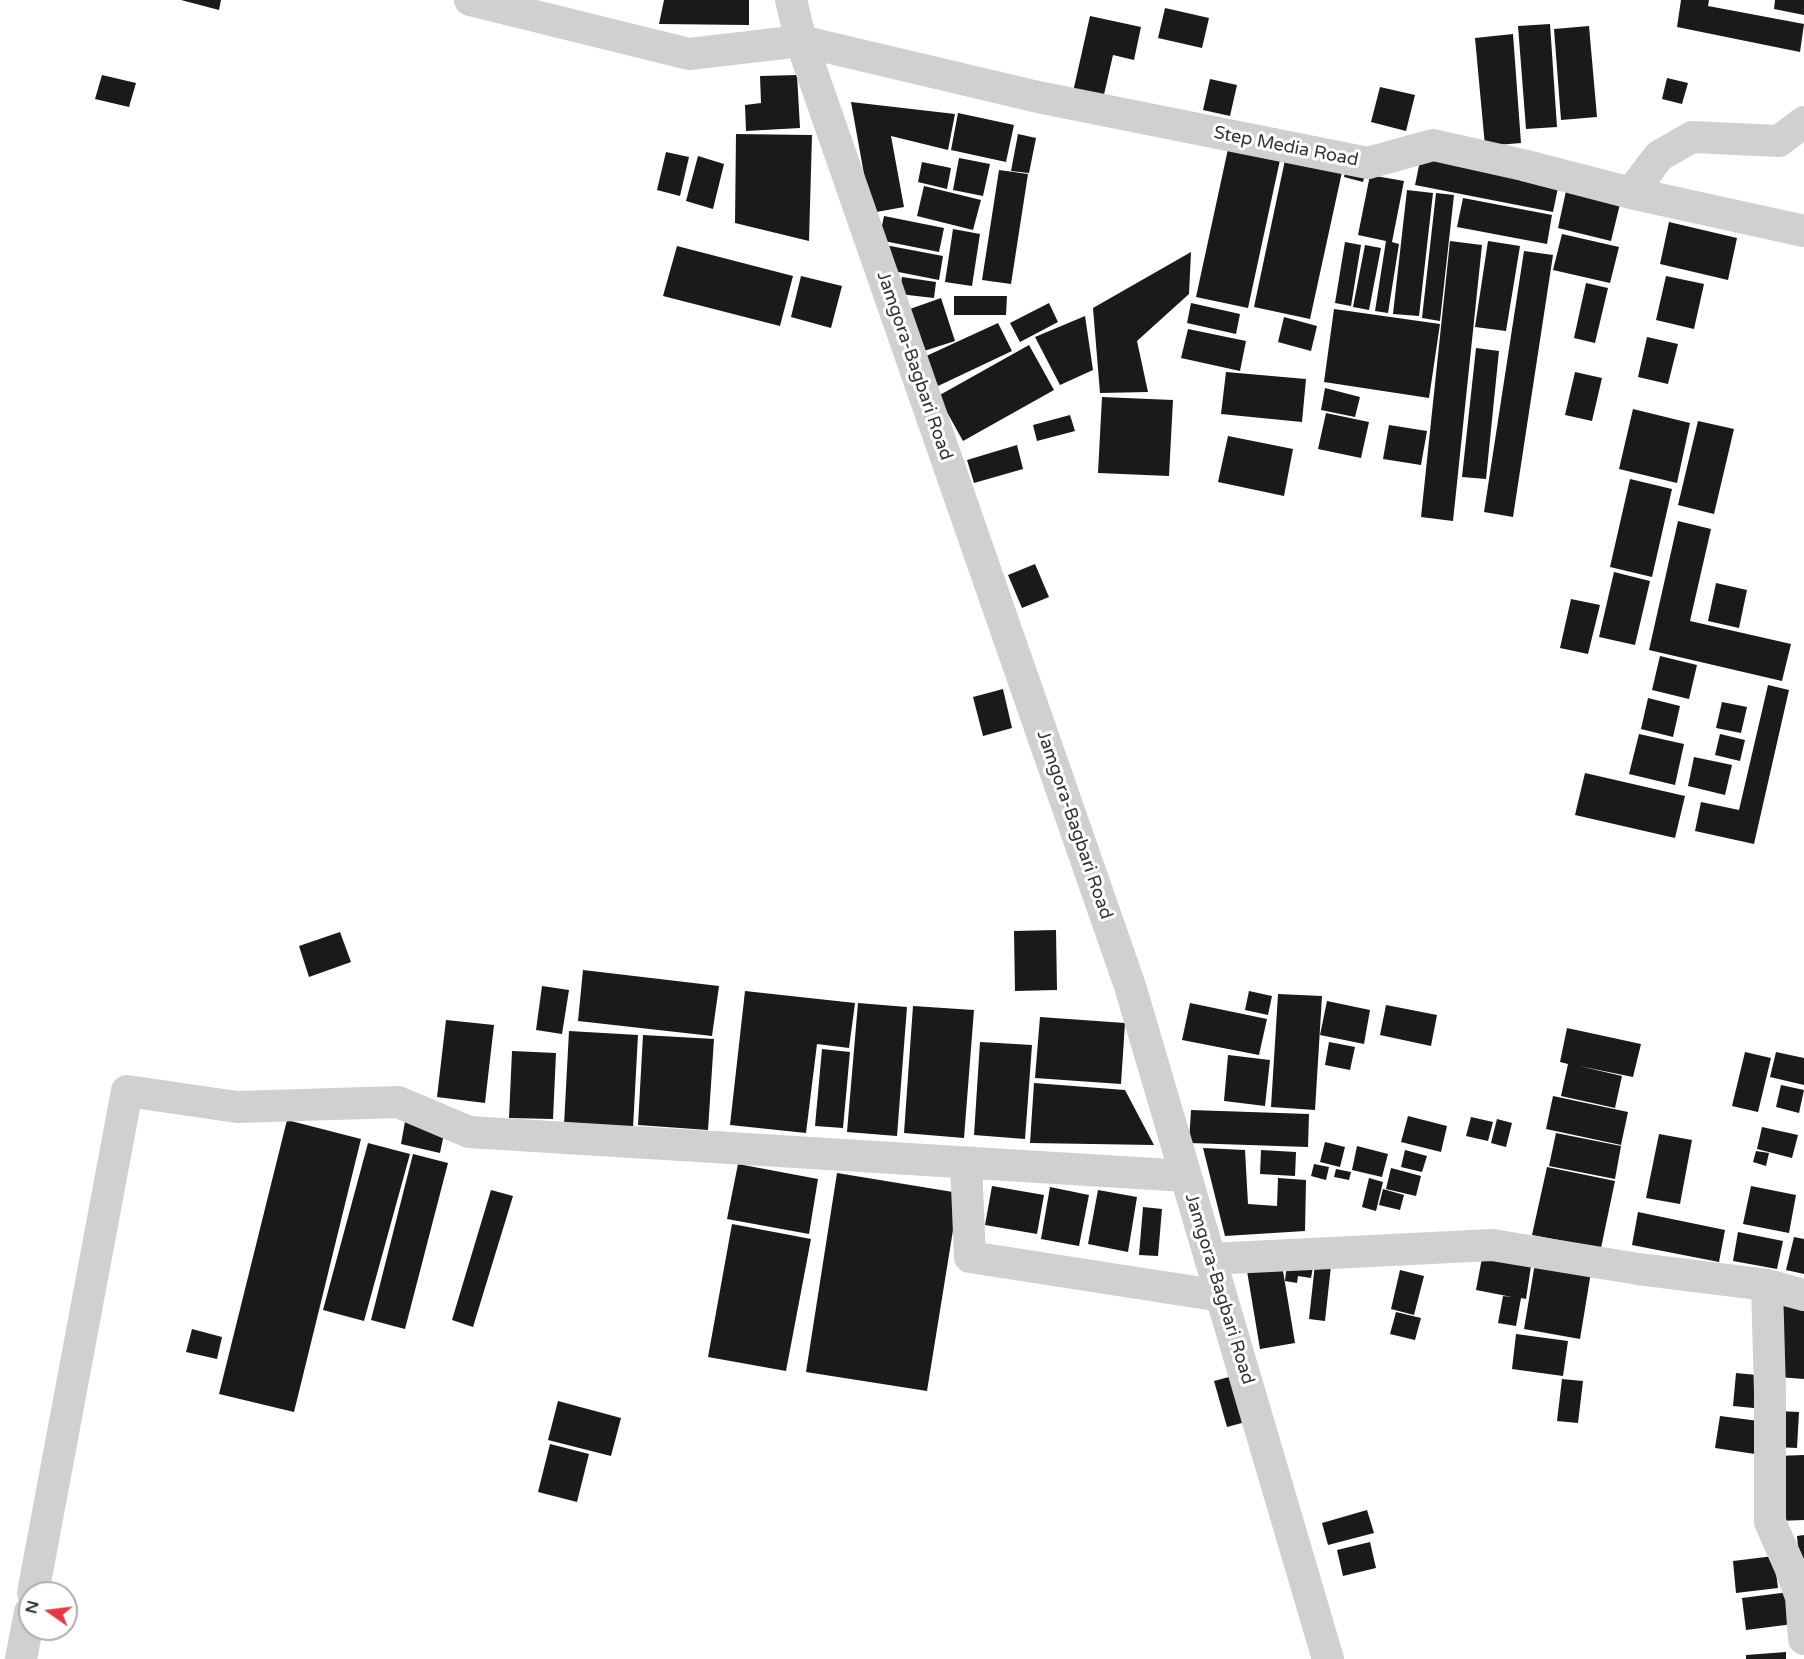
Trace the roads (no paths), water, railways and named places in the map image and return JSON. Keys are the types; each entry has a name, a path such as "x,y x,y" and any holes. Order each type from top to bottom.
{"street":[{"name":"Step Media Road","path":"470,0 689,54 801,41 1038,97 1368,163 1433,145 1523,165 1630,193 1804,231"},
{"name":"Jamgora-Bagbari Road","path":"791,0 801,41 1130,986 1328,1659"},
{"path":"1630,193 1659,156 1692,137 1779,141 1804,122"},
{"path":"35,1581 127,1091 237,1107 398,1102 469,1132 1186,1176"},
{"path":"966,1163 970,1257 1221,1296"},
{"path":"1210,1259 1492,1245 1638,1269 1767,1285 1804,1295"},
{"path":"1767,1285 1770,1522 1801,1597 1804,1639"},
{"path":"21,1659 24,1641"}]}
